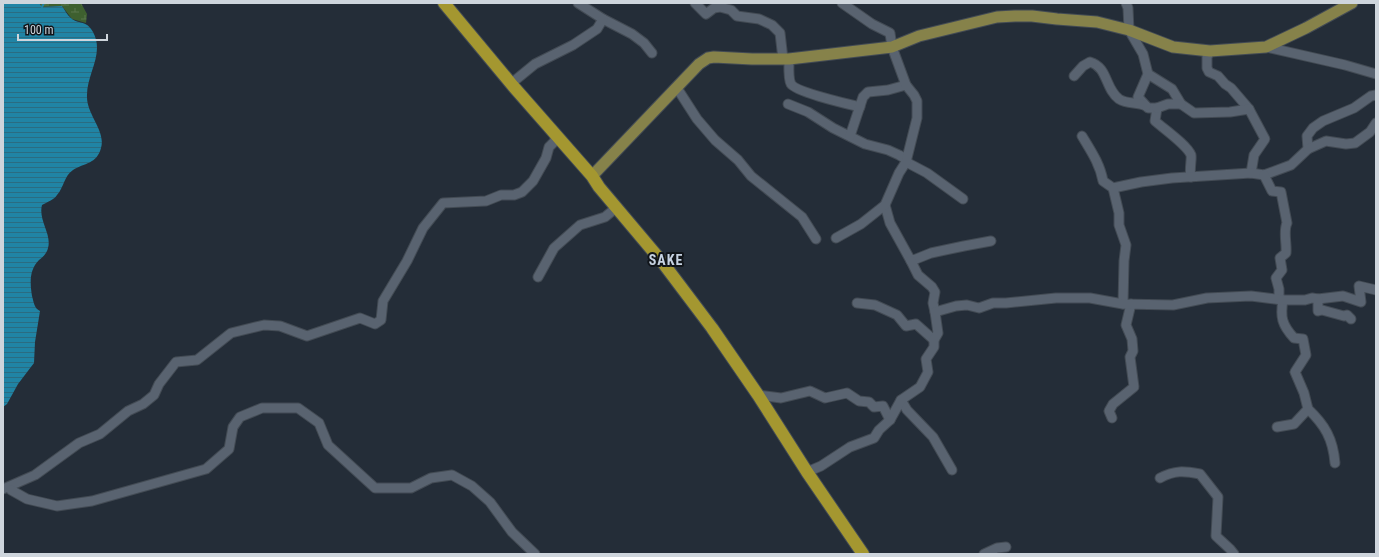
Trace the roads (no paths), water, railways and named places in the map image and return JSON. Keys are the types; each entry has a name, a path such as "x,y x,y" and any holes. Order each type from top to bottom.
{"highway":[{"path":"444,3 513,86 592,176 599,187 677,281 712,328 758,395 807,472 863,554"}],"main road":[{"path":"592,176 699,64 708,58 786,59 892,47 920,36 997,17 1032,16 1097,22 1129,30 1173,47 1210,51 1266,47 1306,28 1352,3"}],"street":[{"path":"578,3 603,19 632,34 644,43 652,53"},
{"path":"695,3 706,14 714,8 720,7 731,10 738,16 759,19 772,25 780,32 790,82 794,87 823,98 860,107"},
{"path":"836,238 861,224 885,205 899,173 905,166 914,133 917,109 917,101 906,85 892,47 890,33 872,24 842,3"},
{"path":"1126,3 1128,8 1129,30 1143,54 1148,74 1138,97 1152,108 1155,121 1180,141 1192,157 1190,172 1191,177"},
{"path":"513,86 513,82 534,64 573,45 598,29 603,19"},
{"path":"1266,47 1345,65 1376,74"},
{"path":"1210,51 1207,57 1207,68 1209,72 1218,76 1231,88 1249,110 1265,139 1254,155 1251,173"},
{"path":"1074,76 1083,66 1090,62 1097,64 1105,76 1109,87 1118,98 1129,104 1140,103 1152,108 1168,104 1181,104"},
{"path":"1148,74 1172,90 1181,104 1194,113 1249,110"},
{"path":"850,136 863,97 868,92 888,90 906,85"},
{"path":"677,88 697,119 715,140 732,154 751,176 802,217 816,239"},
{"path":"1308,149 1307,136 1313,128 1334,116 1354,108 1371,96 1376,95"},
{"path":"788,104 808,112 833,128 865,144 888,150 906,159 908,163 927,173 963,199"},
{"path":"1113,188 1140,182 1191,177 1251,173 1264,174 1291,165 1308,149 1326,141 1346,144 1355,143 1370,132 1376,123"},
{"path":"7,490 35,475 79,443 100,434 128,411 143,404 154,395 159,384 176,362 197,360 231,333 264,325 280,326 307,336 360,318 375,324 379,322 381,320 383,301 424,228 443,203 486,201 501,195 514,196 522,192 533,181 546,158 549,146 554,142 556,136"},
{"path":"1082,136 1096,159 1103,181 1113,188 1119,213 1119,225 1126,245 1124,260 1127,304 1126,325 1132,339 1132,351 1130,357 1134,386 1113,404 1109,411 1112,418"},
{"path":"1264,174 1272,191 1281,192 1287,223 1285,228 1287,244 1286,253 1280,258 1282,270 1276,278 1281,300 1281,320 1294,338 1303,339 1306,355 1295,372 1304,393 1308,409 1320,420 1328,433 1334,451 1335,463"},
{"path":"807,472 821,466 850,448 874,438 879,430 890,420 901,400 920,387 928,372 926,359 934,347 934,340 938,333 933,303 935,292 932,287 918,275 890,223 885,205"},
{"path":"538,277 554,248 574,230 580,225 605,217 616,207"},
{"path":"911,261 931,253 991,241"},
{"path":"935,312 956,306 980,308 993,303 1056,298 1090,298 1127,304 1173,305 1207,298 1251,296 1281,300 1305,300 1312,298 1318,299 1343,296 1361,302 1359,286 1376,290"},
{"path":"1318,299 1318,311 1322,310 1344,316 1347,315 1351,319"},
{"path":"857,303 874,305 897,315 906,326 916,324 934,340"},
{"path":"758,395 781,398 810,391 825,398 847,393 858,401 869,402 874,406 883,406 890,420"},
{"path":"901,400 907,410 933,437 952,470"},
{"path":"7,490 28,498 57,506 92,501 206,469 230,449 233,427 240,417 262,408 298,408 319,423 328,445 374,488 411,488 431,478 452,475 472,486 486,498 502,516 512,532 535,554"},
{"path":"1277,427 1294,424 1308,409"},
{"path":"1160,478 1167,474 1183,471 1200,474 1218,497 1216,536 1234,554"},
{"path":"984,554 997,548 1006,547"}],"water":[{"path":"3,3 39,3 42,7 62,6 68,15 76,21 88,25 93,32 97,48 87,89 87,97 90,110 101,135 102,142 99,153 96,157 90,162 70,172 56,197 42,205 41,211 49,243 47,252 33,268 31,277 33,301 35,307 40,311 35,342 34,363 18,384 7,404 3,407"}],"waterway":[{"path":"42,7 44,3"}],"district":[{"name":"SAKE","path":"666,260"}]}
